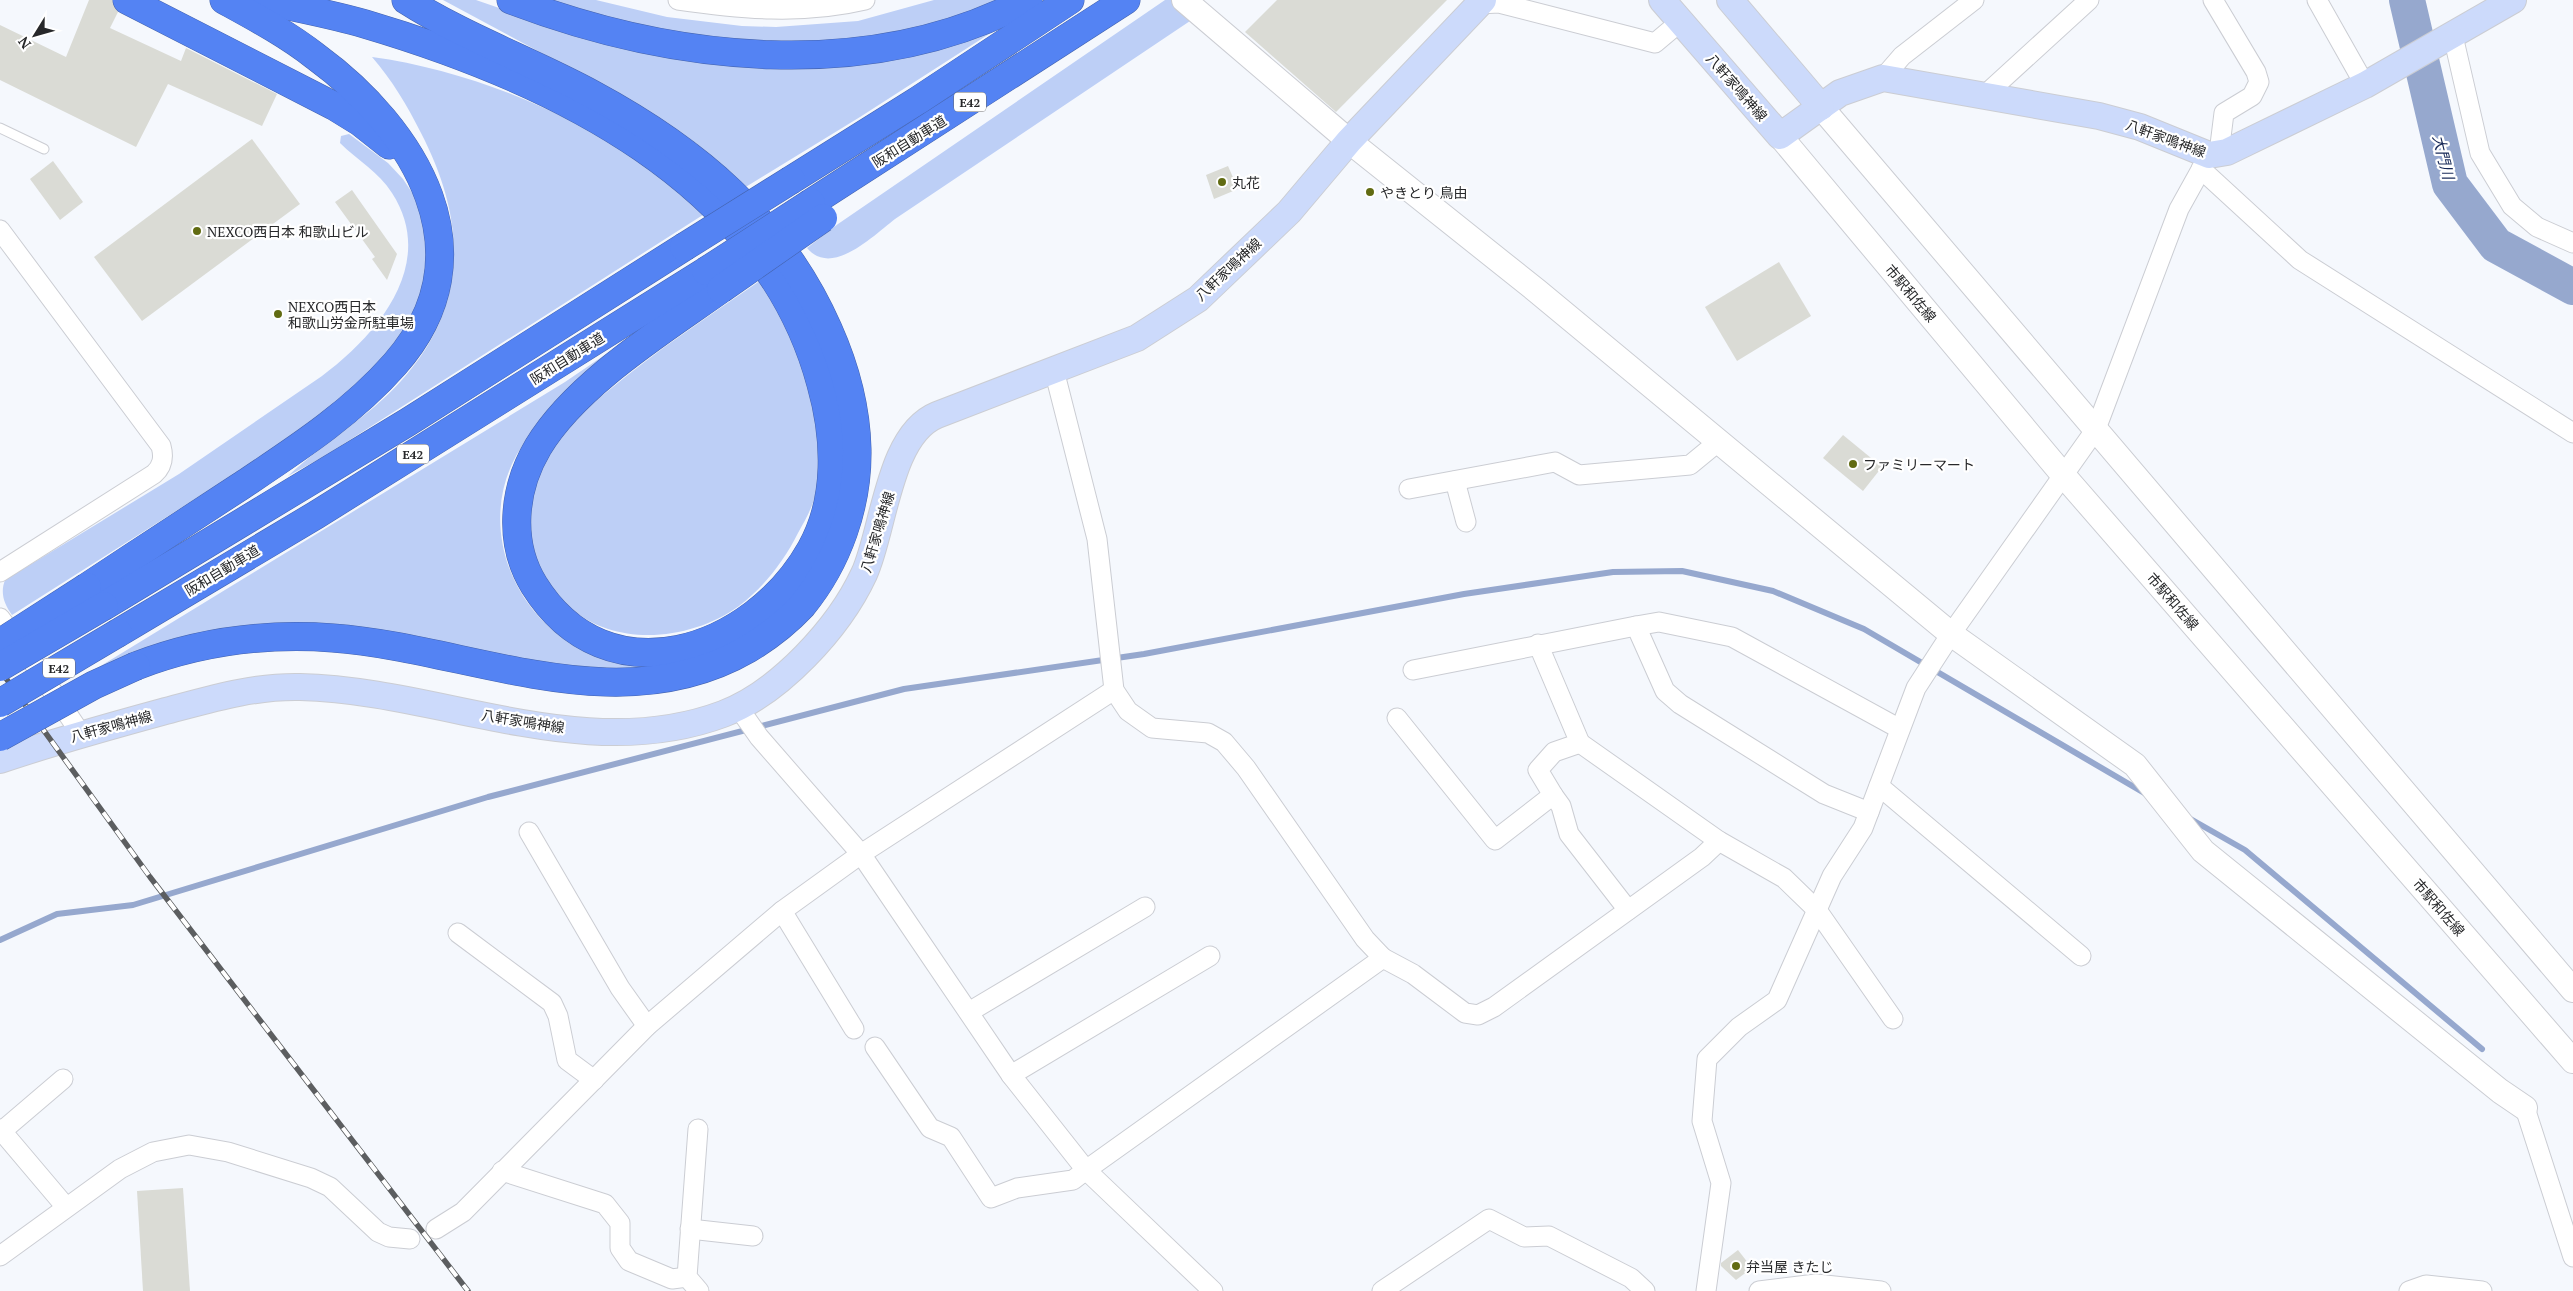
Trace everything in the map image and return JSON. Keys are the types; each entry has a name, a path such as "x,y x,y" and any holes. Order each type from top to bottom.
{"highway":[{"path":"127,0 294,84 360,122 393,148 409,165 434,207"},
{"path":"0,642 95,597 345,413 386,374 415,336 433,295 439,258 438,223 426,184 410,157 383,119 352,86 298,44 224,0"},
{"path":"262,0 362,23"},
{"path":"309,0 362,23 447,51 503,74 593,119 644,150 692,186 744,237 775,277 801,326 826,399 832,451 829,496 824,516 812,546 790,582 776,597 760,611 725,634 689,648 651,652 616,647 586,637 560,618 529,576 522,562 516,523 521,487 526,470 538,448 559,419 577,400 713,280"},
{"path":"511,0 577,22 628,35 722,51 792,55 850,53 917,42 972,25 1028,0"},
{"name":"E42","path":"0,668 95,597 408,422 917,101 1070,0"},
{"name":"阪和自動車道","path":"0,703 713,280 1126,0"},
{"path":"0,737 94,685 136,666 176,653 225,642 306,637 368,641 560,679 607,682 665,679 706,670 738,655 773,633 794,615 811,595 846,525 856,478 856,430 852,400 841,362 821,313 780,244 751,210 712,174 652,130 592,93 410,3"}],"main road":[{"name":"八軒家鳴神線","path":"1662,0 1780,136 1840,92 1883,78 2099,116 2140,127 2210,159 2371,81 2450,38 2513,0"},
{"path":"1730,0 1822,107"},
{"name":"八軒家鳴神線","path":"0,760 80,734 241,691 271,688 339,690 554,728 596,731 639,732 742,714 760,694 804,659 828,634 846,610 865,572 892,480 909,440 917,428 937,415 1137,338 1198,298 1289,212 1349,141 1481,2"}],"street":[{"path":"678,0 743,9 784,11 865,0"},
{"path":"1184,0 1349,141 1537,291 1951,634 2135,765 2203,851 2500,1091 2525,1108 2573,1257"},
{"path":"1883,78 1902,56 1974,0"},
{"path":"1985,95 2089,0"},
{"path":"1706,1291 1721,1184 1702,1121 1706,1060 1739,1027 1777,1000 1832,876 1863,828 1916,688 1951,634 2096,429 2179,209 2210,159 2224,113 2252,96 2258,82 2256,72 2213,0"},
{"path":"2317,0 2371,81"},
{"path":"1481,2 1499,3 1655,43 1680,22"},
{"path":"2450,38 2480,153 2512,206 2537,227 2573,244"},
{"path":"1822,107 2573,990"},
{"name":"市駅和佐線","path":"1780,136 2064,476 2573,1061"},
{"path":"2210,159 2300,260 2573,433"},
{"path":"0,230 161,446 163,458 159,470 149,478 0,572"},
{"path":"1054,370 1097,539 1114,690 1128,711 1152,728 1208,733 1224,742 1252,776 1365,939 1383,958 1413,974 1465,1014 1478,1014 1494,1007 1702,857 1719,841"},
{"path":"1409,489 1555,462 1579,475 1690,465 1718,442"},
{"path":"1455,481 1466,522"},
{"path":"0,618 34,664 80,734"},
{"path":"1414,670 1538,644 1660,622 1732,637 1900,729"},
{"path":"1636,626 1665,691 1680,704 1824,794 1869,812"},
{"path":"1538,644 1580,742 1719,841 1784,878 1817,910 1893,1019"},
{"path":"436,1229 463,1212 648,1026 782,911 861,854 1114,690"},
{"path":"742,714 759,737 861,854 1010,1074 1086,1170 1213,1291"},
{"path":"1397,718 1495,840 1553,795"},
{"path":"1580,742 1554,752 1538,770 1561,806 1569,834 1628,910"},
{"path":"1879,786 2080,956"},
{"path":"529,832 620,988 648,1026"},
{"path":"968,1012 1145,907"},
{"path":"782,911 854,1029"},
{"path":"458,933 552,1003 558,1016 567,1060 594,1080"},
{"path":"1010,1074 1210,956"},
{"path":"876,1047 930,1128 951,1137 991,1198 1017,1188 1073,1180 1383,958"},
{"path":"63,1079 1,1130 66,1207"},
{"path":"698,1129 686,1277 699,1291"},
{"path":"0,1256 120,1169 153,1152 189,1145 228,1152 311,1178 330,1187 378,1232 389,1237 410,1238"},
{"path":"502,1171 604,1204 620,1223 620,1248 629,1262 672,1279 686,1277"},
{"path":"1382,1291 1489,1219 1524,1237 1549,1236 1631,1278 1645,1291"},
{"path":"690,1229 753,1236"},
{"path":"1759,1291 1816,1284 1881,1291"},
{"path":"2409,1291 2426,1285 2482,1291"}],"lane":[{"path":"0,128 44,149"}],"shaded area":[{"path":"443,0 476,0 528,18 667,54 1000,27 860,117 744,188 696,143 642,107"},
{"path":"534,0 596,0 667,17 742,26 776,27 858,21 934,0 1000,0 983,8 896,37 785,45 686,37"},
{"path":"1165,0 1176,0 1172,3 1190,21 895,219 853,251 828,258 817,256 807,248 838,224"},
{"path":"372,57 439,70 473,80 539,106 601,137 630,155 706,213 323,457 288,476 374,407 401,381 424,352 440,322 450,292 454,261 453,230 447,198 436,166 416,123 393,84"},
{"path":"349,134 388,163 403,179 415,197 426,222 428,272 412,318 369,377 277,447 12,615 4,598 5,580 179,474 322,376 363,340 380,319 395,296 405,271 408,246 404,220 387,186 374,172 340,143 341,136"},
{"path":"761,280 787,325 798,350 814,403 820,457 817,489 808,515 773,573 748,599 720,617 699,626 655,635 632,634 610,630 590,621 572,609 559,597 543,575 536,559 528,526 528,509 534,482 540,470 562,434 583,410 664,347"},
{"path":"609,352 615,352 531,434 511,466 502,497 501,528 506,559 518,588 536,614 559,635 594,653 686,663 627,671 550,665 460,647 156,647 99,667 565,382"}],"building":[{"path":"89,0 112,0 118,12 110,28 181,61 186,48 277,94 262,126 168,84 136,147 0,80 0,25 66,57"},
{"path":"1277,0 1447,0 1336,112 1245,32"},
{"name":"NEXCO西日本 和歌山ビル","path":"252,139 300,204 142,321 94,257"},
{"path":"53,161 83,202 60,220 30,179"},
{"name":"丸花","path":"1228,166 1238,189 1214,199 1206,175"},
{"path":"352,190 397,254 387,280 372,259 375,257 335,202"},
{"path":"1779,262 1811,316 1737,361 1705,307"},
{"path":"1843,435 1882,467 1863,491 1823,458"},
{"path":"183,1188 190,1291 143,1291 137,1191"},
{"name":"弁当屋 きたじ","path":"1738,1250 1752,1268 1736,1280 1721,1266 1721,1263"}],"waterway":[{"name":"大門川","path":"2407,0 2450,184 2496,245 2573,287"},
{"path":"0,940 57,914 133,905 488,797 904,689 1144,654 1464,594 1613,572 1682,571 1773,591 1864,629 2146,794"},
{"path":"2187,817 2245,850 2482,1049"}],"railway":[{"path":"0,670 150,877 468,1291"}],"place":[{"name":"丸花","path":"1222,182"},
{"name":"やきとり 鳥由","path":"1370,192"},
{"name":"NEXCO西日本 和歌山ビル","path":"197,231"},
{"name":"NEXCO西日本 和歌山労金所駐車場","path":"278,314"},
{"name":"ファミリーマート","path":"1853,464"},
{"name":"弁当屋 きたじ","path":"1736,1266"}]}
